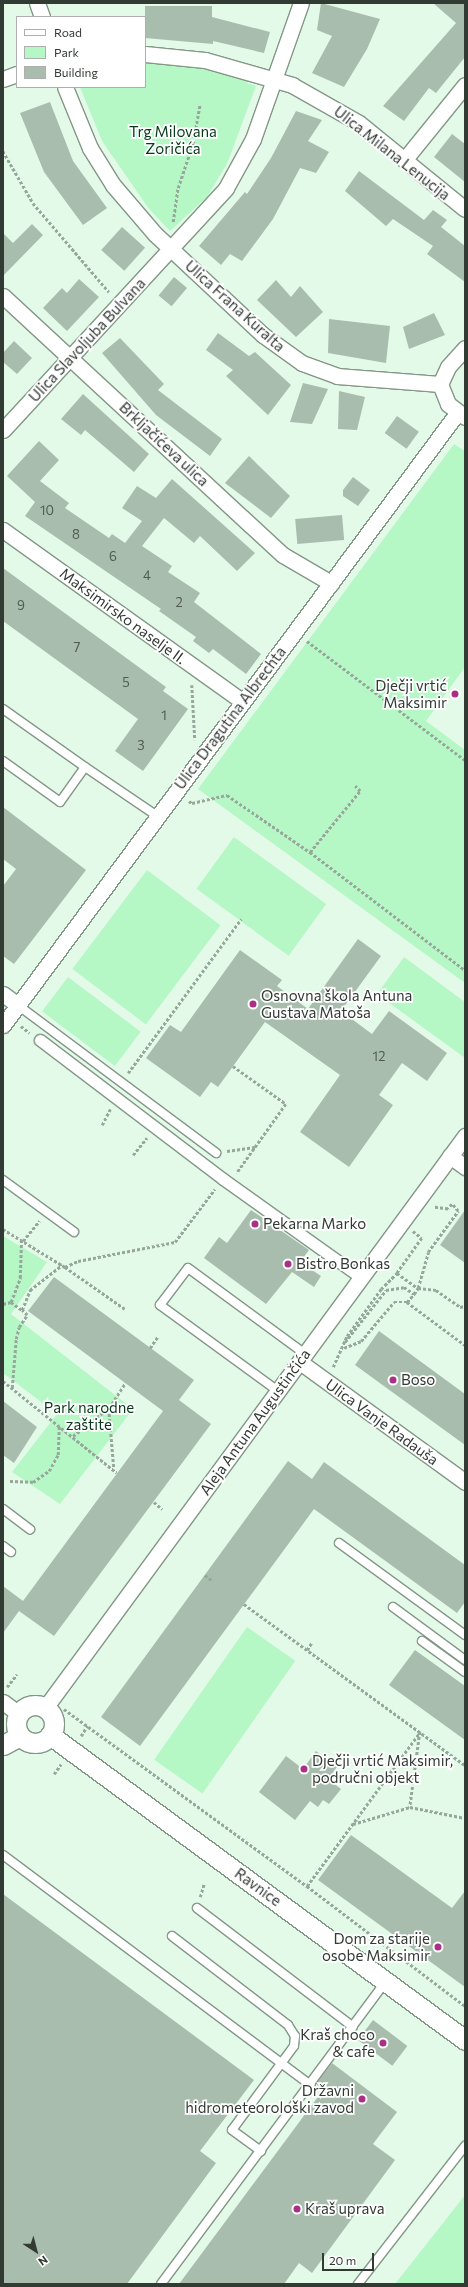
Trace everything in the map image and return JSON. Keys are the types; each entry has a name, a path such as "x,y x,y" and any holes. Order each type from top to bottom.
{"street":[{"path":"37,3 42,16"},
{"path":"65,88 90,148 114,185 172,249 226,188 253,139 301,3"},
{"path":"146,54 205,60 274,79"},
{"path":"3,79 16,74"},
{"name":"Ulica Milana Lenucija","path":"274,79 333,106 406,160 465,209"},
{"path":"406,160 465,85"},
{"name":"Ulica Slavoljuba Bulvana","path":"3,430 172,249"},
{"name":"Ulica Frana Kuralta","path":"172,249 263,335 302,363 337,376 440,384"},
{"name":"Brkljačićeva ulica","path":"3,296 283,555 331,583"},
{"path":"462,415 444,398 440,384 448,367 465,348"},
{"name":"Ulica Dragutina Albrechta","path":"3,1025 19,1006 157,816 331,583 462,415"},
{"name":"Maksimirsko naselje II.","path":"3,530 242,702"},
{"path":"3,994 19,1006"},
{"path":"40,1040 226,1181 362,1278"},
{"name":"Aleja Antuna Augustinčića","path":"53,1708 278,1391 465,1136"},
{"path":"450,1156 465,1167"},
{"name":"Ulica Vanje Radauša","path":"303,1358 465,1482"},
{"path":"3,1702 19,1714"},
{"path":"34,1705 53,1708 50,1735 35,1743 20,1736 16,1725 19,1714 34,1705"},
{"name":"Ravnice","path":"50,1735 465,2040"},
{"path":"3,1745 20,1736"}],"lane":[{"path":"3,709 157,816"},
{"path":"3,761 60,802 85,767"},
{"path":"19,1006 216,1153"},
{"path":"3,1180 74,1232"},
{"path":"278,1391 160,1305 188,1268 303,1358"},
{"path":"3,1509 30,1529"},
{"path":"339,1543 465,1635"},
{"path":"3,1546 11,1552"},
{"path":"393,1607 465,1660"},
{"path":"422,1641 465,1672"},
{"path":"3,1855 282,2062 310,2085"},
{"path":"197,1908 353,2027"},
{"path":"172,1936 288,2025 295,2036 294,2046 232,2130 260,2151"},
{"path":"161,2284 386,1982"},
{"path":"358,2284 465,2146"}],"path":[{"path":"173,226 178,188 193,143 200,105"},
{"path":"3,152 33,203 114,297"},
{"path":"303,638 465,760"},
{"path":"192,680 196,745"},
{"path":"310,852 360,791 355,786"},
{"path":"184,797 192,803 227,795 310,852 465,970"},
{"path":"121,1083 241,919"},
{"path":"65,1266 78,1261 175,1242 256,1146 286,1104 233,1066"},
{"path":"133,1155 155,1127"},
{"path":"216,1153 256,1146"},
{"path":"407,1302 418,1288 428,1252 458,1211 452,1204 448,1209 433,1206 428,1212"},
{"path":"10,1302 20,1278 22,1240 46,1212"},
{"path":"332,1367 346,1342 381,1289 397,1273 422,1238 413,1230 418,1224"},
{"path":"3,1228 65,1266 125,1309"},
{"path":"22,1310 30,1290 62,1265"},
{"path":"397,1273 418,1288 436,1290 460,1307 465,1306"},
{"path":"346,1342 386,1290 404,1287 414,1294"},
{"path":"3,1304 10,1302 22,1310 26,1315 16,1339 12,1388"},
{"path":"344,1348 361,1341 394,1302 407,1302 465,1345"},
{"path":"150,1348 158,1336"},
{"path":"3,1381 60,1425 117,1473"},
{"path":"73,1436 109,1408 125,1383"},
{"path":"109,1408 114,1470"},
{"path":"10,1481 33,1482 49,1470 58,1455 60,1425"},
{"path":"154,1502 162,1509"},
{"path":"205,1575 213,1581"},
{"path":"244,1604 465,1765"},
{"path":"307,1650 312,1642"},
{"path":"3,1693 17,1674"},
{"path":"53,1708 307,1886 465,2006"},
{"path":"307,1886 420,1732"},
{"path":"410,1807 420,1732"},
{"path":"352,1824 410,1807 465,1818"}],"green space":[{"name":"Trg Milovana Zoričića","path":"146,61 200,66 249,77 247,83 256,86 227,164 207,197 170,231 149,209 102,141 80,88 146,88"},
{"path":"454,444 465,451 465,667 426,721 465,750 465,983 198,789"},
{"path":"234,837 326,904 289,956 196,889"},
{"path":"147,870 220,925 146,1024 72,969"},
{"path":"404,957 465,1002 465,1058 377,994"},
{"path":"68,977 141,1032 115,1066 42,1011"},
{"name":"Park narodne zaštite","path":"3,1236 47,1262 11,1314 133,1409 60,1504 12,1472 57,1414 3,1373"},
{"path":"247,1627 295,1661 202,1794 154,1760"},
{"path":"465,2195 465,2284 395,2284"}],"building":[{"path":"321,3 380,19 367,49 344,87 312,73 332,36 317,30"},
{"path":"433,3 465,3 465,57 436,93 429,88 404,121 383,106 456,23"},
{"path":"145,6 212,6 212,17 270,32 264,53 213,41 213,44 146,38"},
{"path":"50,102 73,161 107,208 83,225 44,172 20,113"},
{"path":"296,111 322,120 308,141 329,152 316,173 300,168 273,219 242,261 230,254 221,265 199,246 245,192 247,194 271,158"},
{"path":"452,134 465,144 465,182 434,157"},
{"path":"359,171 424,220 433,210 447,220 441,227 465,246 465,282 427,254 433,246 393,219 386,226 345,191"},
{"path":"32,224 43,235 3,276 3,233 13,243"},
{"path":"122,227 145,248 124,271 101,250"},
{"path":"174,277 187,288 172,306 159,295"},
{"path":"79,279 99,297 67,331 43,308 62,288 67,293"},
{"path":"276,280 291,297 300,286 323,312 296,337 257,300"},
{"path":"434,313 445,335 409,349 403,327"},
{"path":"329,319 390,326 386,363 328,353"},
{"path":"218,333 249,356 255,352 291,385 268,415 226,376 233,370 206,350"},
{"path":"120,338 164,384 158,390 222,439 210,456 156,415 102,353"},
{"path":"14,341 32,358 17,374 3,362 3,353"},
{"path":"303,383 328,389 312,424 290,422"},
{"path":"339,391 365,397 357,430 338,429"},
{"path":"83,394 149,454 134,472 85,430 81,435 61,419"},
{"path":"397,416 419,432 406,449 385,433"},
{"path":"39,441 59,460 40,481 69,503 65,508 109,538 112,534 125,543 142,521 122,508 137,486 156,498 172,479 255,553 237,571 200,536 194,543 164,518 142,546 172,566 168,572 200,593 194,602 261,654 246,674 213,649 209,653 193,641 196,637 159,611 161,609 25,516 35,502 7,476"},
{"path":"249,456 290,496 271,518 225,483"},
{"path":"353,477 370,490 358,506 343,496 343,490"},
{"path":"342,515 344,540 297,544 295,519"},
{"path":"3,568 166,687 163,691 188,709 143,771 115,751 138,719 3,621"},
{"path":"3,807 86,870 14,964 3,956 3,886 16,869 3,859"},
{"path":"358,939 381,956 341,1011 372,1034 389,1011 447,1053 427,1081 402,1063 379,1095 393,1105 349,1167 300,1132 340,1075 265,1022 218,1087 211,1082 200,1097 146,1058 170,1025 181,1032 240,950 282,980 277,986 308,1009"},
{"path":"251,1210 309,1250 300,1262 321,1276 314,1287 292,1272 266,1304 204,1258 219,1237 227,1243"},
{"path":"465,1210 465,1263 440,1245"},
{"path":"54,1277 194,1380 179,1400 211,1424 54,1636 19,1611 3,1633 3,1586 23,1601 163,1411 28,1311"},
{"path":"379,1331 465,1394 465,1445 355,1365"},
{"path":"3,1401 37,1427 14,1463 3,1455"},
{"path":"288,1461 312,1479 324,1462 465,1565 465,1602 457,1613 314,1509 140,1746 101,1717"},
{"path":"415,1650 465,1686 465,1740 389,1685"},
{"path":"316,1751 337,1767 328,1779 341,1789 329,1804 323,1800 318,1807 310,1801 295,1820 259,1792 286,1756 303,1769"},
{"name":"Dom za starije osobe Maksimir","path":"351,1835 452,1908 465,1891 465,1987 318,1880"},
{"path":"3,1894 254,2080 200,2151 216,2163 127,2284 3,2284"},
{"name":"Kraš choco & cafe","path":"373,2020 407,2046 392,2066 358,2040"},
{"name":"Kraš uprava","path":"332,2063 397,2112 373,2144 395,2160 312,2273 299,2263 284,2284 179,2284 323,2090 316,2084"}],"place":[{"name":"Dječji vrtić Maksimir","path":"455,694"},
{"name":"Osnovna škola Antuna Gustava Matoša","path":"253,1004"},
{"name":"Pekarna Marko","path":"255,1224"},
{"name":"Bistro Bonkas","path":"288,1264"},
{"name":"Boso","path":"393,1380"},
{"name":"Dječji vrtić Maksimir, područni objekt","path":"304,1769"},
{"name":"Dom za starije osobe Maksimir","path":"438,1947"},
{"name":"Kraš choco & cafe","path":"383,2043"},
{"name":"Državni hidrometeorološki zavod","path":"362,2099"},
{"name":"Kraš uprava","path":"297,2209"}]}
